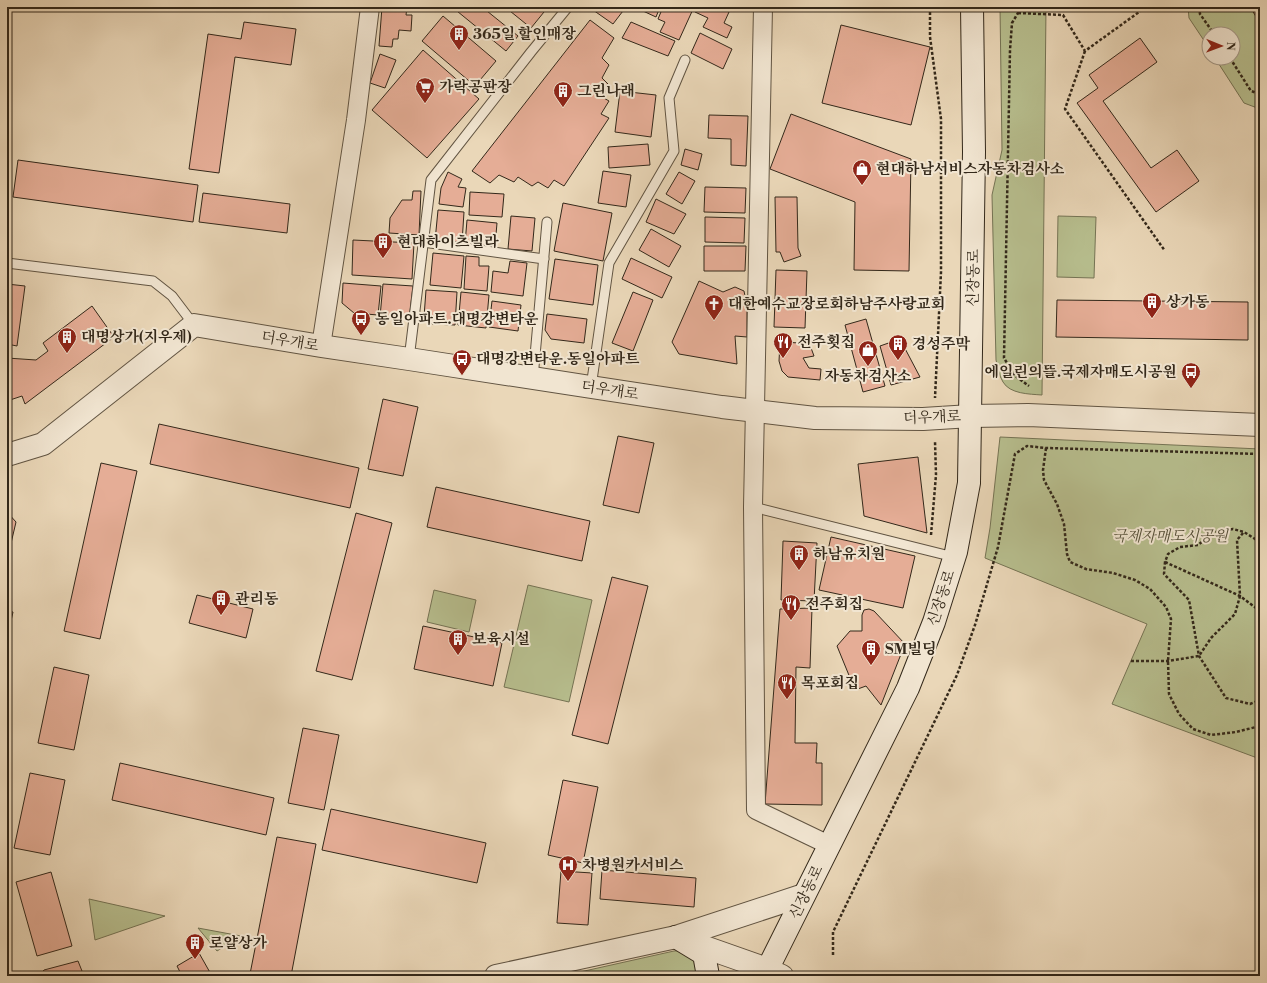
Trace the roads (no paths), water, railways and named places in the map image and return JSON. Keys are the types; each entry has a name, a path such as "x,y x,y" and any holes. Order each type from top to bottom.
{"street":[{"path":"321,346 356,120 370,7"},
{"path":"763,7 753,507 756,810 829,844"},
{"name":"신장동로","path":"676,937 771,974 804,895 908,688 934,622 954,557 969,483 974,152 972,7"},
{"path":"7,455 43,444 194,325"},
{"name":"더우개로","path":"194,325 591,387 755,411 815,418 934,418 1028,415 1260,425"},
{"path":"496,976 676,937 804,895"},
{"path":"676,937 704,954 708,976"}],"lane":[{"path":"409,358 431,180 568,7"},
{"path":"591,387 609,263 674,151 669,98 685,60"},
{"path":"533,378 547,222"},
{"path":"423,242 544,258"},
{"path":"7,263 153,281 172,296 194,325"},
{"path":"753,507 954,557"}],"place":[{"name":"365일 할인매장","path":"459,51"},
{"name":"가락공판장","path":"425,104"},
{"name":"그린나래","path":"563,108"},
{"name":"현대하남서비스자동차검사소","path":"862,186"},
{"name":"현대하이츠빌라","path":"383,259"},
{"name":"상가동","path":"1152,319"},
{"name":"대한예수교장로회하남주사랑교회","path":"714,321"},
{"name":"동일아파트.대명강변타운","path":"361,336"},
{"name":"대명상가(지우제)","path":"67,354"},
{"name":"전주횟집","path":"783,359"},
{"name":"경성주막","path":"898,361"},
{"name":"자동차검사소","path":"868,367"},
{"name":"대명강변타운.동일아파트","path":"462,376"},
{"name":"에일린의뜰.국제자매도시공원","path":"1191,389"},
{"name":"하남유치원","path":"799,571"},
{"name":"관리동","path":"221,616"},
{"name":"전주회집","path":"791,621"},
{"name":"보육시설","path":"458,656"},
{"name":"SM빌딩","path":"871,666"},
{"name":"목포회집","path":"787,700"},
{"name":"차병원카서비스","path":"568,882"},
{"name":"로얄상가","path":"195,960"}],"park label":[{"name":"국제자매도시공원","path":"1170,536"}]}
